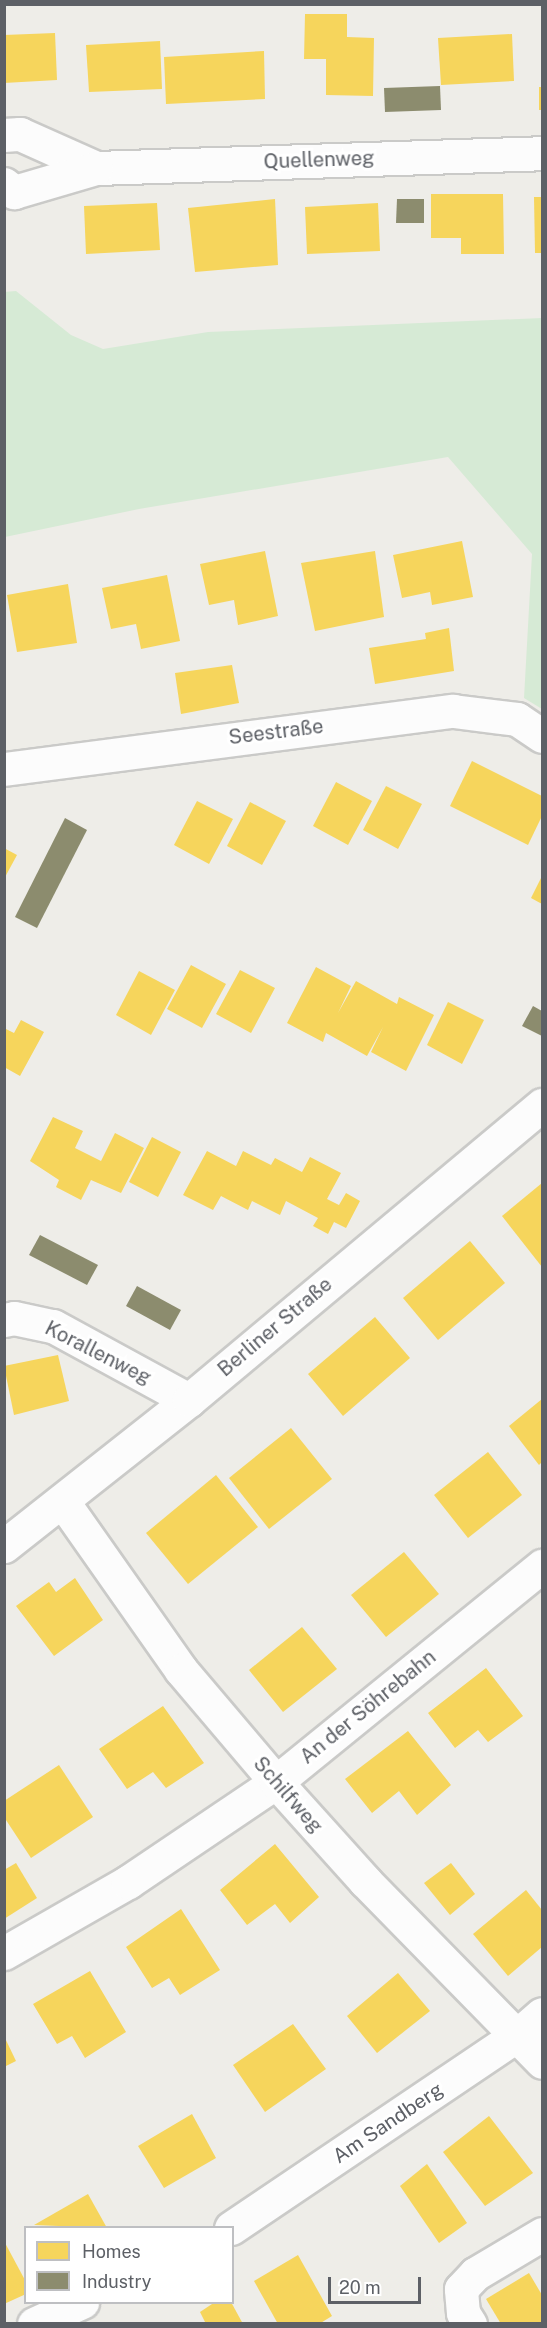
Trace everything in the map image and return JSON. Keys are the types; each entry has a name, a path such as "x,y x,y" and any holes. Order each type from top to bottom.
{"street":[{"name":"Quellenweg","path":"4,135 20,134 96,168"},
{"name":"Quellenweg","path":"4,184 15,192 96,168 543,153"},
{"name":"Seestraße","path":"4,769 453,711 517,719 543,736"},
{"name":"Berliner Straße","path":"4,1546 63,1502 189,1400 543,1105"},
{"name":"Korallenweg","path":"4,1320 53,1326 189,1400"},
{"name":"Schilfweg","path":"63,1502 181,1670 276,1782 365,1881 531,2024 543,2062"},
{"name":"An der Söhrebahn","path":"4,1953 128,1882 276,1782 543,1566"},
{"name":"Am Sandberg","path":"234,2226 531,2024"},
{"path":"470,2324 463,2313 461,2289 475,2274 543,2235"},
{"path":"34,2324 78,2304"}],"green space":[{"path":"16,291 71,335 103,349 208,332 542,318 542,709 524,698 532,554 448,457 139,509 5,537 4,292"}],"building: Homes":[{"path":"305,14 347,14 347,37 374,38 373,96 326,95 326,59 304,59"},
{"path":"55,33 57,80 4,83 4,35"},
{"path":"512,34 514,81 441,85 438,38"},
{"path":"160,41 162,89 89,92 86,45"},
{"path":"264,51 265,99 166,104 164,57"},
{"path":"539,87 542,87 542,110 539,110"},
{"path":"431,194 503,194 504,254 461,254 461,238 431,238"},
{"path":"534,197 542,197 542,253 535,253"},
{"path":"275,199 278,265 195,272 188,208"},
{"path":"157,203 160,250 86,254 84,206"},
{"path":"378,203 380,251 307,254 305,207"},
{"path":"462,541 473,597 432,605 430,592 402,598 393,555"},
{"path":"265,551 278,616 238,625 234,600 209,605 200,564"},
{"path":"375,551 384,617 315,631 301,563"},
{"path":"167,575 180,641 141,649 136,624 111,629 102,588"},
{"path":"68,584 77,643 17,652 7,595"},
{"path":"449,628 454,671 375,684 369,648 426,639 425,633"},
{"path":"232,665 239,703 181,714 175,673"},
{"path":"472,761 542,796 542,816 528,845 450,806"},
{"path":"336,782 372,801 348,845 313,826"},
{"path":"386,786 422,804 398,849 363,830"},
{"path":"197,801 233,819 209,864 174,845"},
{"path":"250,802 286,821 262,865 227,846"},
{"path":"4,848 17,855 4,879"},
{"path":"542,876 542,904 531,898"},
{"path":"191,965 226,984 202,1028 167,1009"},
{"path":"316,967 351,986 338,1013 356,981 397,1004 399,997 434,1015 406,1071 371,1052 383,1027 367,1056 326,1033 323,1042 287,1023"},
{"path":"240,970 275,988 251,1033 216,1014"},
{"path":"139,971 175,990 151,1035 116,1015"},
{"path":"448,1002 484,1020 462,1064 427,1045"},
{"path":"21,1020 44,1032 20,1076 4,1067 4,1028 14,1033"},
{"path":"53,1117 83,1131 75,1148 101,1161 115,1133 144,1148 121,1193 91,1180 81,1200 56,1187 59,1180 30,1161"},
{"path":"152,1137 181,1152 158,1197 129,1182"},
{"path":"207,1151 236,1166 243,1151 271,1165 275,1158 302,1172 310,1157 341,1173 327,1199 339,1205 346,1193 360,1201 346,1228 334,1222 328,1234 313,1226 318,1218 286,1201 280,1215 252,1201 248,1210 221,1196 213,1210 183,1195"},
{"path":"542,1183 542,1267 502,1216"},
{"path":"470,1241 505,1283 438,1340 403,1298"},
{"path":"375,1317 410,1358 343,1416 308,1374"},
{"path":"58,1355 69,1401 14,1415 4,1366"},
{"path":"542,1399 542,1462 539,1465 509,1426"},
{"path":"291,1428 332,1479 269,1529 229,1478"},
{"path":"488,1452 522,1495 468,1538 434,1495"},
{"path":"216,1475 258,1527 188,1584 146,1533"},
{"path":"404,1552 439,1594 386,1637 351,1595"},
{"path":"75,1578 103,1620 54,1656 16,1606 49,1582 56,1592"},
{"path":"302,1627 337,1669 283,1712 249,1670"},
{"path":"486,1668 523,1716 488,1742 478,1730 455,1748 428,1713"},
{"path":"163,1706 204,1763 166,1788 153,1772 127,1789 99,1749"},
{"path":"408,1731 451,1785 417,1815 399,1791 372,1813 345,1779"},
{"path":"59,1765 93,1817 31,1858 4,1817 4,1801"},
{"path":"275,1844 319,1897 290,1923 275,1904 247,1925 220,1890"},
{"path":"16,1863 37,1898 4,1919 4,1870"},
{"path":"451,1863 475,1894 450,1915 424,1883"},
{"path":"526,1890 542,1910 542,1947 508,1976 473,1934"},
{"path":"181,1909 220,1970 180,1995 169,1978 152,1988 126,1947"},
{"path":"90,1971 126,2032 85,2058 72,2036 57,2044 33,2004"},
{"path":"398,1973 430,2011 377,2053 347,2016"},
{"path":"293,2024 326,2069 265,2112 233,2065"},
{"path":"4,2036 16,2061 4,2067"},
{"path":"192,2114 216,2158 164,2188 138,2146"},
{"path":"489,2116 533,2173 485,2206 443,2152"},
{"path":"427,2164 467,2223 439,2243 400,2186"},
{"path":"88,2194 106,2226 58,2226 34,2225"},
{"path":"4,2241 24,2278 24,2295 4,2304"},
{"path":"298,2255 332,2316 319,2324 278,2324 254,2281"},
{"path":"529,2273 542,2295 542,2324 501,2324 486,2299"},
{"path":"212,2304 232,2304 243,2324 206,2324 200,2312"}],"building: Industry":[{"path":"440,86 441,110 385,112 384,88"},
{"path":"397,199 424,199 424,223 396,223"},
{"path":"65,818 87,830 37,928 15,917"},
{"path":"533,1006 542,1011 542,1036 522,1026"},
{"path":"40,1235 98,1265 87,1285 29,1255"},
{"path":"137,1286 181,1310 170,1330 126,1306"}]}
